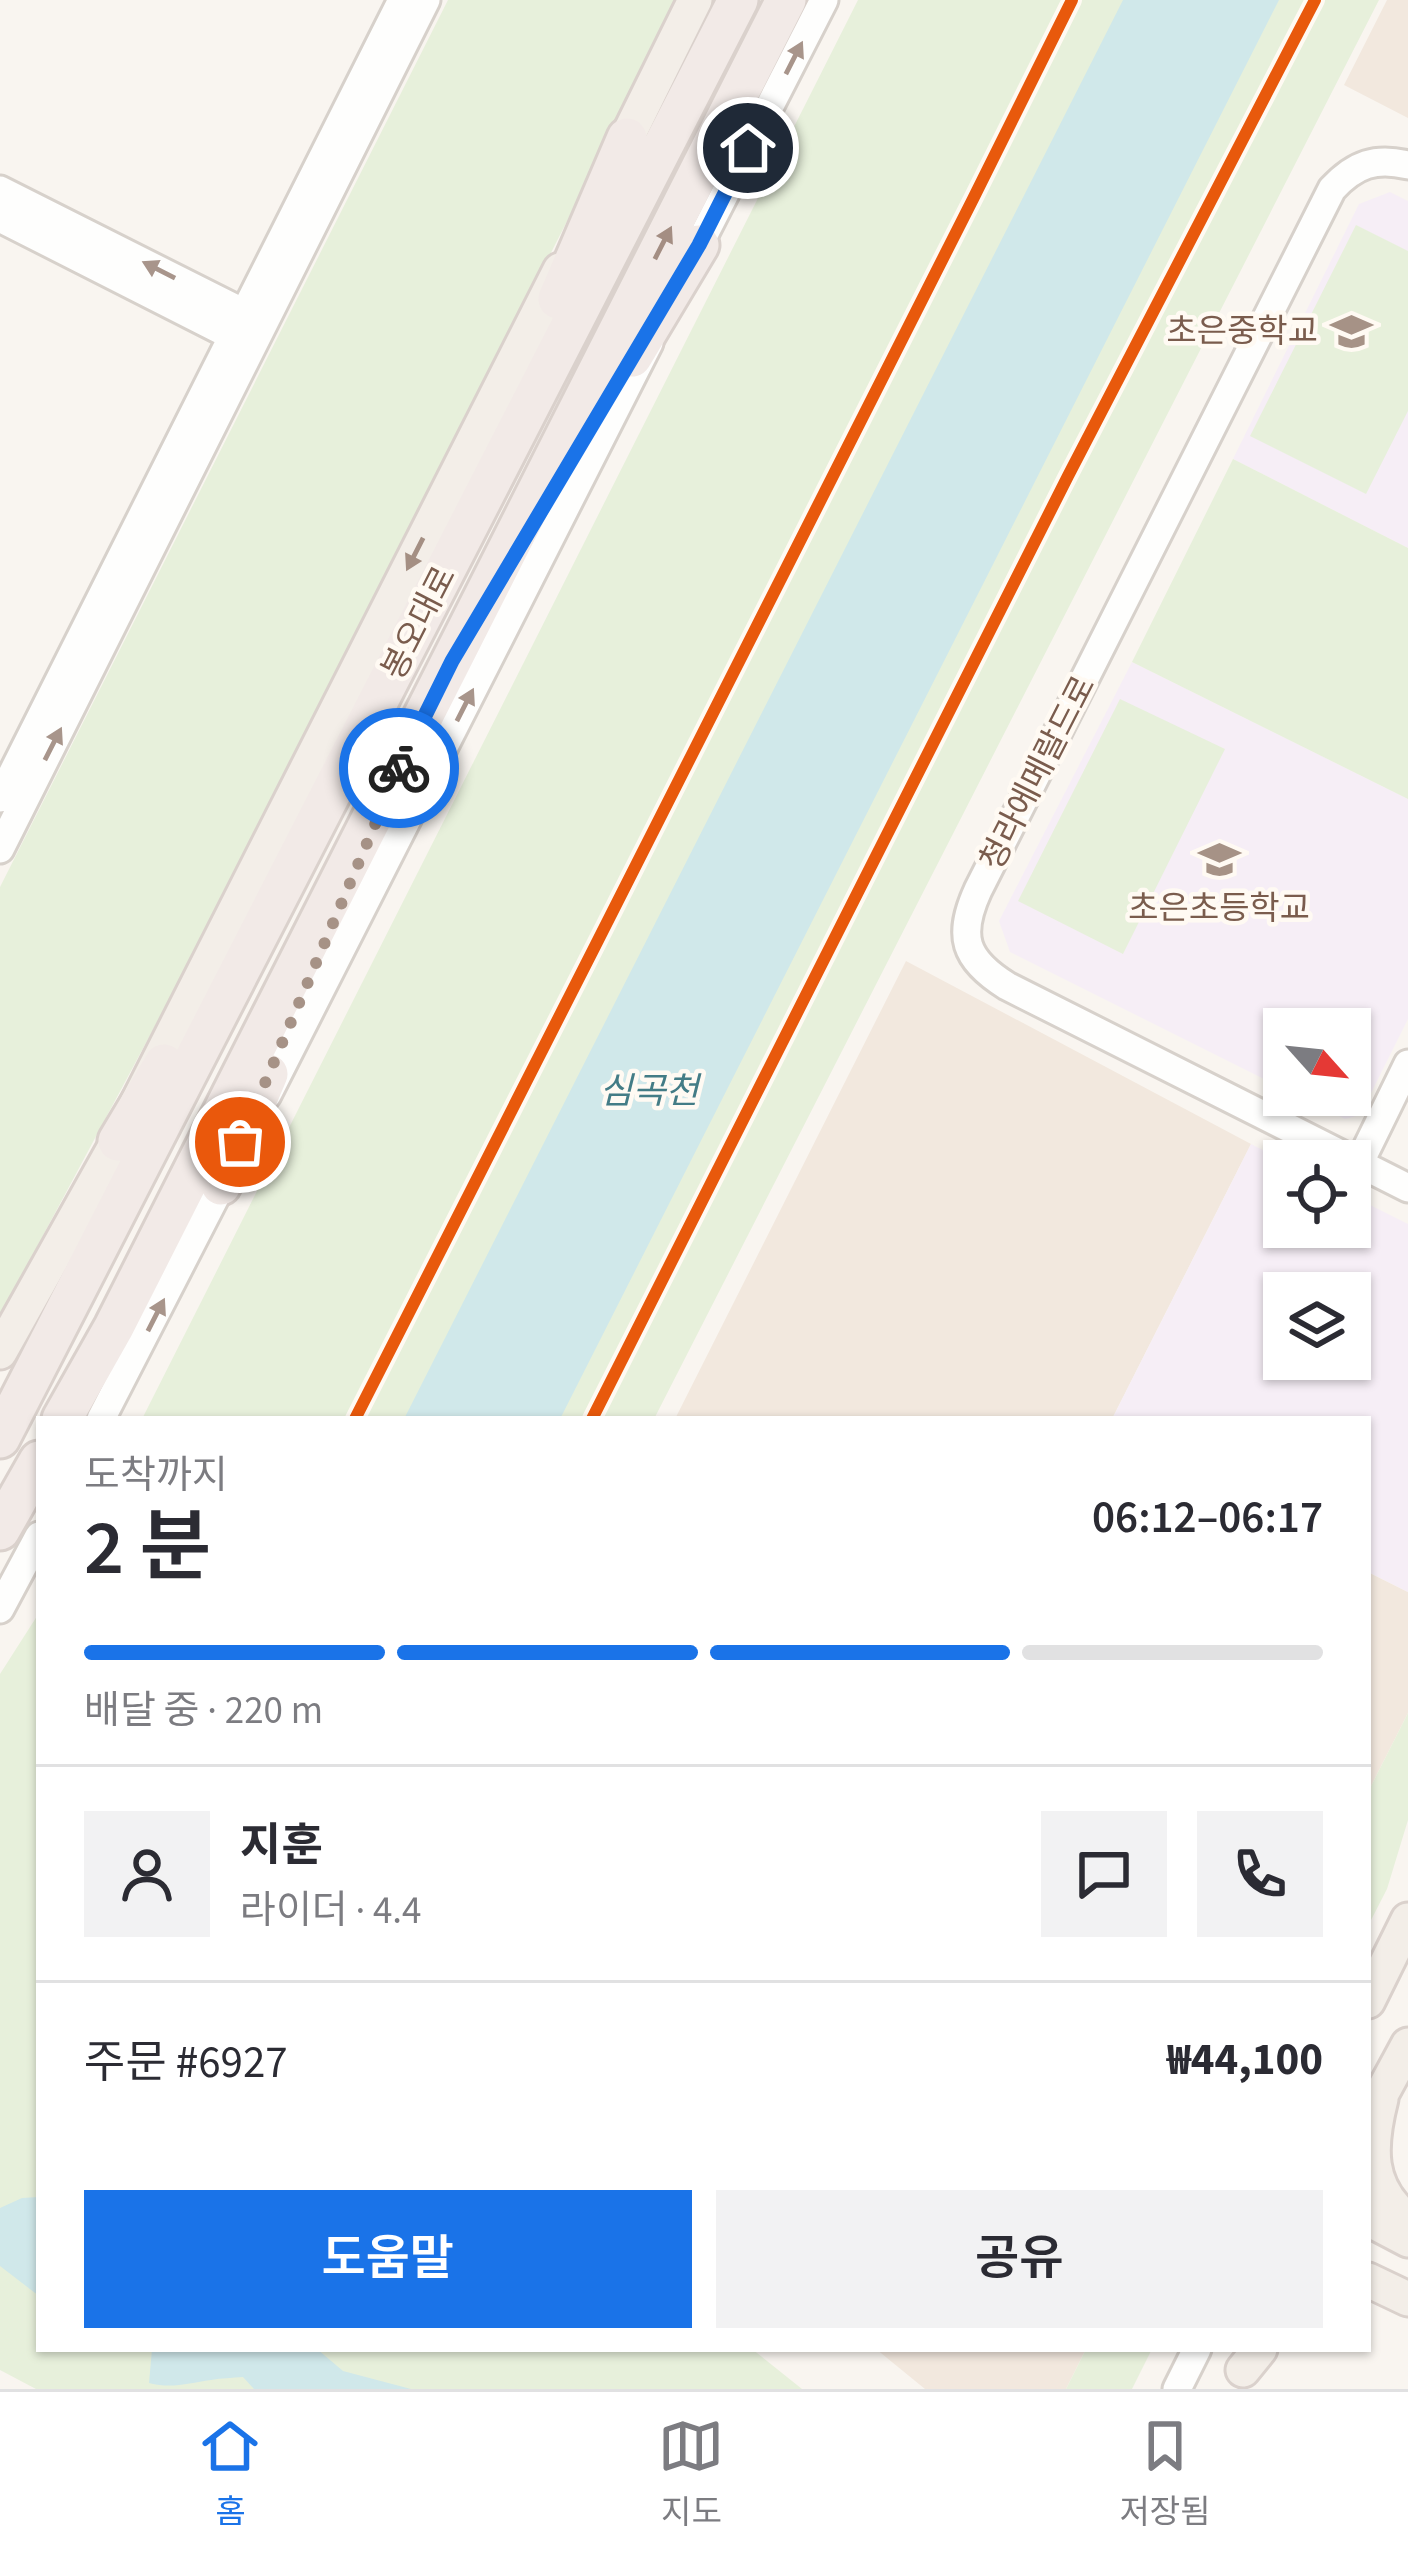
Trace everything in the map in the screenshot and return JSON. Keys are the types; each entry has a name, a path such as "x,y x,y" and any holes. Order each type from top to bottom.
{"highway":[{"name":"봉오대로","path":"0,1438 738,0"},
{"name":"봉오대로","path":"64,1416 124,1307 786,0"},
{"path":"412,636 627,138"},
{"path":"452,661 699,245"},
{"path":"118,1142 365,731"},
{"path":"221,1185 405,753"},
{"path":"0,1530 36,1466"}],"main road":[{"name":"봉오대로","path":"0,1352 118,1142 695,0"},
{"path":"1371,1995 1408,1920"},
{"path":"1374,2109 1408,2044"},
{"path":"1371,2156 1384,2193 1408,2220"},
{"path":"1371,2221 1408,2240"},
{"path":"1371,2282 1408,2301"},
{"path":"1371,2296 1408,2301"}],"street":[{"path":"0,848 402,0"},
{"path":"0,798 426,0"},
{"path":"103,1416 824,0"},
{"name":"청라에메랄드로","path":"1311,1140 1006,986 972,958 965,934 967,914 1333,189 1348,171 1367,164 1384,159 1408,165"},
{"path":"0,190 248,329"},
{"path":"0,218 248,329"},
{"path":"1371,1141 1406,1072"},
{"name":"청라에메랄드로","path":"1371,1170 1408,1188"},
{"path":"0,1609 36,1542"},
{"path":"1177,2389 1196,2352"}],"shaded area":[{"path":"1387,0 1408,0 1408,118 1344,85"},
{"name":"초은중학교","path":"1390,192 1408,201 1408,548 1233,459 1359,204"},
{"name":"초은초등학교","path":"1132,662 1408,799 1408,1019 1371,1093 1371,1008 1263,1008 1263,1078 1010,952 999,921"},
{"path":"906,961 1251,1144 1114,1416 677,1416"},
{"path":"1251,1144 1263,1150 1263,1248 1371,1248 1371,1206 1408,1224 1408,1592 1371,1574 1371,1416 1114,1416"},
{"path":"1371,1574 1408,1592 1408,1713 1371,1786"},
{"path":"880,2352 1084,2352 1066,2389 925,2389"}],"green space":[{"path":"448,0 679,0 242,863 0,1316 0,887"},
{"path":"858,0 1379,0 656,1416 144,1416"},
{"name":"초은중학교","path":"1356,225 1408,251 1408,411 1366,494 1250,436"},
{"path":"1233,459 1408,548 1408,799 1132,662"},
{"path":"1120,699 1225,749 1123,954 1018,901"},
{"path":"36,1618 36,2352 756,2352 802,2389 36,2389 0,2370 0,1674"},
{"path":"1408,1713 1408,1820 1387,1889 1371,1920 1371,1786"},
{"path":"1084,2352 1150,2352 1132,2389 1066,2389"}],"water":[{"name":"심곡천","path":"1123,0 1279,0 562,1416 406,1416"},
{"path":"36,2197 36,2294 0,2266 0,2208"},
{"path":"152,2352 321,2352 343,2371 411,2389 254,2389 243,2377 180,2385 149,2383"}],"cycle path":[{"path":"357,1416 1072,0"},
{"path":"594,1416 1068,476 1315,0"}],"way so far":[{"path":"240,1142 399,768"}],"place":[{"name":"초은중학교","path":"1352,331"},
{"name":"초은초등학교","path":"1219,860"}],"route":[{"path":"399,768 452,661 699,245 748,148"}]}
